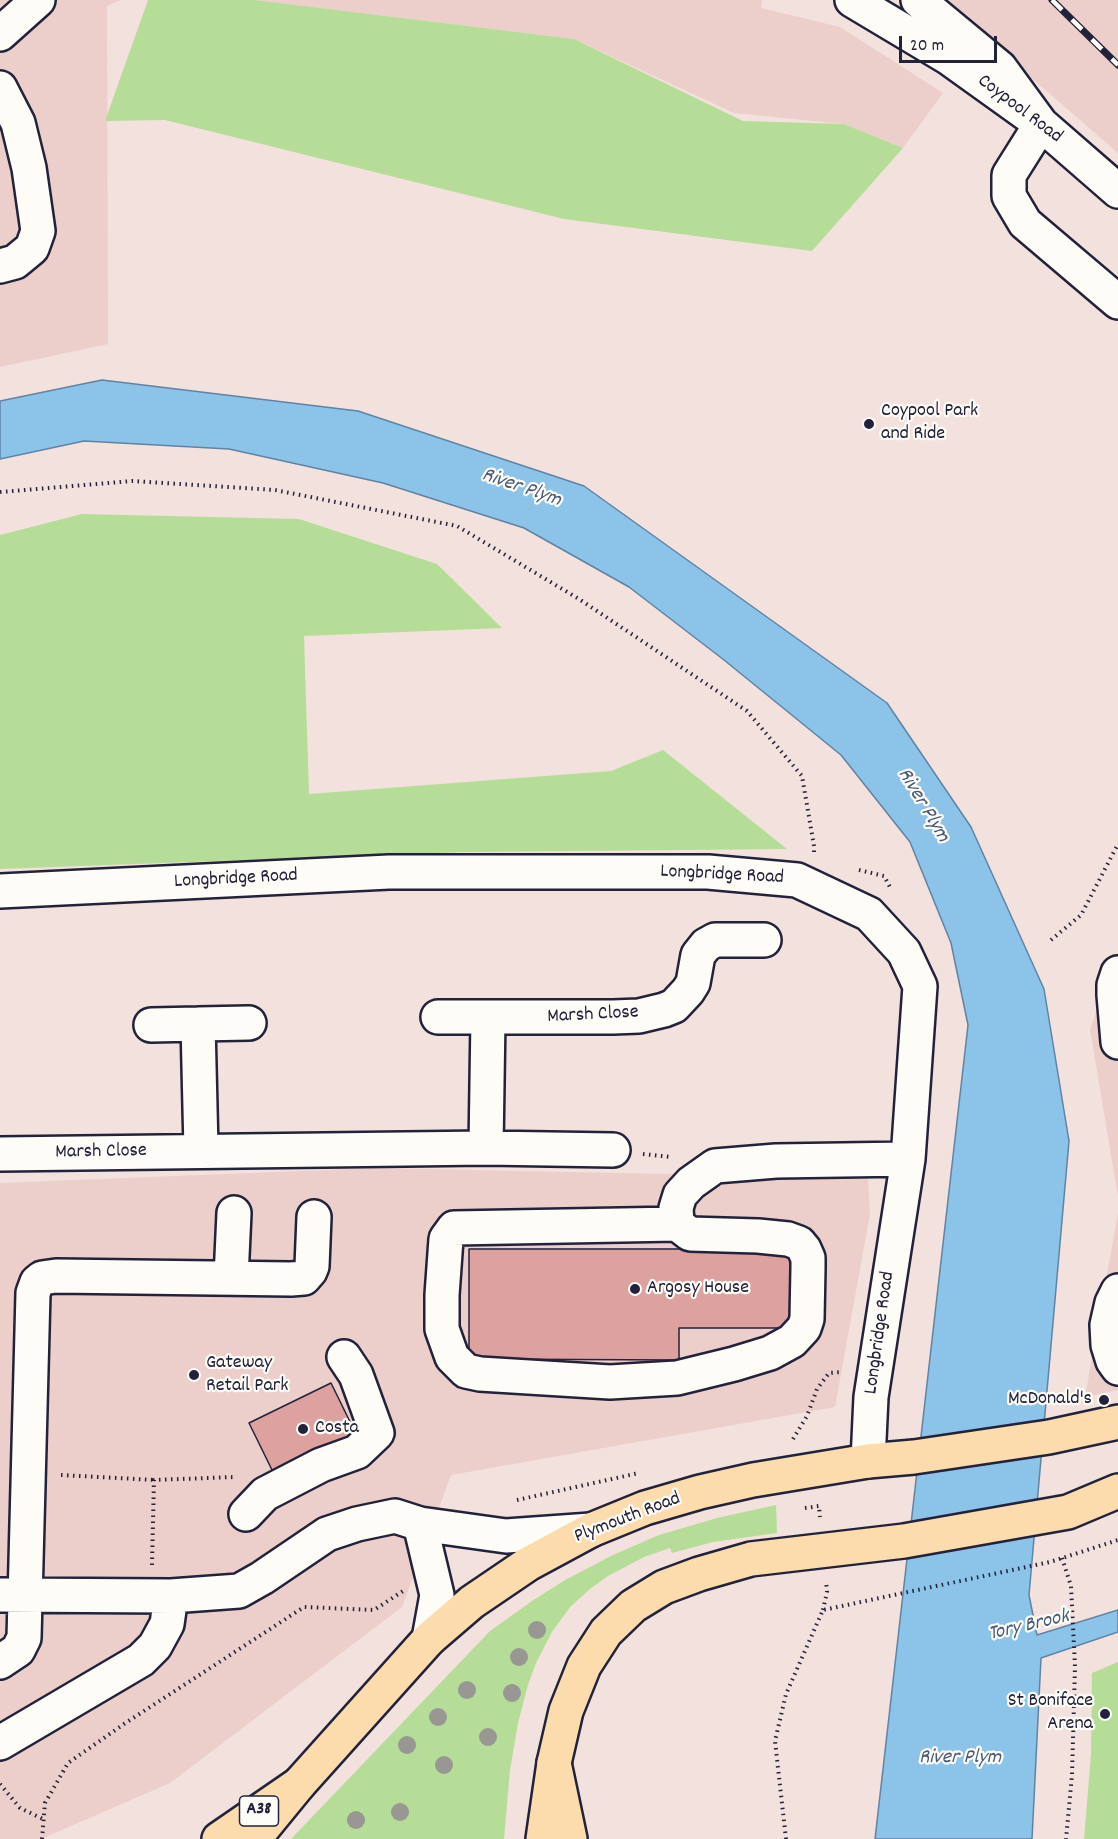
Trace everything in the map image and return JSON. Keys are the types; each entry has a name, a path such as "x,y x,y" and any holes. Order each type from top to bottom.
{"main road":[{"name":"Plymouth Road","path":"254,1839 299,1784 429,1639 472,1602 528,1564 591,1530 645,1508 700,1492 773,1476 1049,1437 1118,1422"},
{"path":"543,1839 554,1763 566,1711 584,1666 606,1632 640,1602 664,1587 751,1558 904,1541 1068,1512 1118,1491"},
{"path":"554,1763 570,1839"},
{"name":"A38","path":"219,1839 299,1784"}],"street":[{"path":"0,34 38,0"},
{"name":"Coypool Road","path":"852,0 949,58 1041,124 1118,192"},
{"path":"918,0 1000,68 1041,124 1009,175 1009,196 1025,223 1118,302"},
{"path":"0,88 9,130 29,168 38,231 32,248 15,262 0,266"},
{"name":"Longbridge Road","path":"0,891 389,873 708,872 797,879 869,914 904,952 920,986 908,1159 871,1397 868,1461"},
{"name":"Marsh Close","path":"438,1017 639,1016 674,1006 693,983 698,955 706,945 715,940 764,940"},
{"path":"1118,974 1114,985 1118,1042"},
{"path":"486,1148 488,1018"},
{"path":"151,1024 249,1023"},
{"path":"198,1024 201,1150"},
{"name":"Marsh Close","path":"0,1154 486,1148 612,1150"},
{"path":"677,1224 676,1208 680,1195 715,1166 776,1161 908,1159"},
{"path":"231,1278 234,1213"},
{"path":"0,1662 18,1650 24,1638 13,1595 33,1293 37,1282 42,1278 56,1276 291,1279 308,1275 312,1266 314,1217"},
{"path":"677,1224 690,1233 758,1236 788,1239 799,1243 807,1254 808,1268 807,1319 801,1333 777,1350 734,1364 677,1378 610,1382 480,1374 466,1371 452,1357 442,1329 442,1295 446,1239 454,1228 677,1224"},
{"path":"1118,1291 1107,1325 1108,1346 1118,1368"},
{"path":"246,1514 265,1494 321,1466 357,1452 377,1433 356,1375 344,1357"},
{"path":"13,1595 161,1596 239,1591 327,1534 357,1524 395,1516 420,1524 506,1536 591,1530"},
{"path":"420,1524 437,1595 429,1639"},
{"path":"0,1743 141,1660 155,1646 167,1624 161,1596"}],"path":[{"path":"0,492 133,481 275,489 457,526 579,599 747,711 802,776 814,846 809,885"},
{"path":"1051,940 1081,915 1118,844"},
{"path":"792,1441 807,1416 817,1389 829,1373 876,1367"},
{"path":"54,1475 156,1480 236,1477 244,1472"},
{"path":"474,1532 494,1510 517,1500 640,1473"},
{"path":"156,1480 154,1480 161,1596"},
{"path":"786,1839 776,1741 786,1694 823,1610 1050,1562 1118,1540"},
{"path":"1062,1558 1071,1586 1075,1667 1072,1774 1066,1839"},
{"path":"42,1839 45,1803 56,1780 68,1763 124,1724 304,1607 374,1610 432,1573"},
{"path":"0,1784 20,1808 43,1819"}],"shaded area":[{"path":"0,0 121,0 107,6 108,344 0,367"},
{"path":"255,0 762,0 761,8 840,27 943,93 903,148 844,124 734,113 574,39"},
{"path":"913,0 1118,0 1118,153 1036,82"},
{"path":"1118,952 1118,1197 1090,1029"},
{"path":"867,1161 870,1214 835,1407 451,1475 402,1607 170,1783 41,1839 0,1839 0,1183 377,1168 666,1174"},
{"path":"1118,1213 1118,1390 1085,1397"}],"green space":[{"path":"148,0 255,0 574,39 743,121 844,124 903,148 812,251 564,219 165,120 105,121"},
{"path":"82,514 299,519 437,564 502,628 304,636 309,794 611,771 663,750 787,849 463,852 0,869 0,535"},
{"path":"776,1505 777,1533 713,1542 672,1553 670,1548 644,1557 608,1576 570,1607 552,1632 528,1685 518,1723 510,1770 504,1839 291,1839 490,1631 532,1601 565,1580 613,1555 659,1535 717,1518"},
{"name":"St Boniface Arena","path":"1118,1662 1118,1839 1084,1839 1091,1754 1092,1673"}],"water":[{"name":"River Plym","path":"102,380 358,411 584,486 887,703 971,827 1044,989 1069,1141 1029,1595 1037,1635 1118,1610 1118,1632 1041,1658 1032,1839 875,1839 968,1025 951,943 910,842 841,755 629,587 524,528 383,483 229,449 84,441 0,459 0,401"}],"building":[{"name":"Argosy House","path":"469,1249 800,1249 800,1328 679,1328 679,1360 469,1359"},
{"name":"Costa","path":"331,1383 356,1434 274,1474 249,1423"}],"railway":[{"path":"1052,0 1118,65"}],"place":[{"name":"Coypool Park and Ride","path":"869,424"},
{"name":"Argosy House","path":"635,1289"},
{"name":"Gateway Retail Park","path":"194,1375"},
{"name":"McDonald's","path":"1104,1400"},
{"name":"Costa","path":"303,1429"},
{"name":"St Boniface Arena","path":"1105,1714"}],"water label":[{"name":"Tory Brook","path":"1029,1627"}]}
